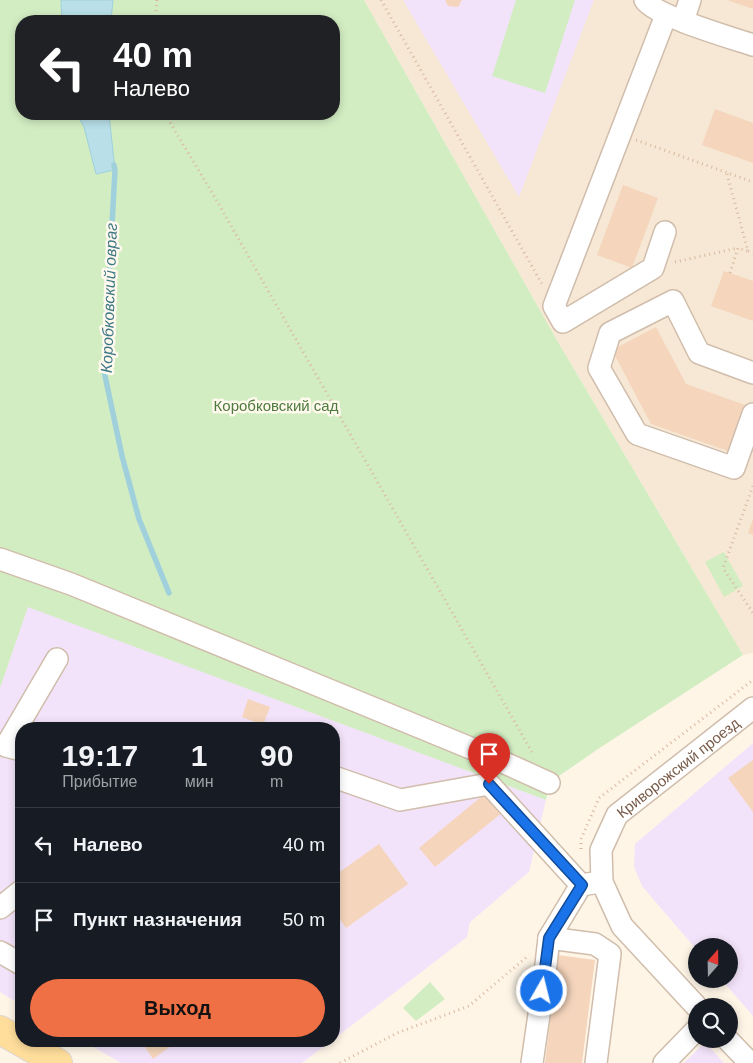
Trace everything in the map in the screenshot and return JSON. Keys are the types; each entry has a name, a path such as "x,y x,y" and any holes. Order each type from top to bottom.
{"main road":[{"path":"31,1047 58,1063"}],"street":[{"path":"646,0 647,4 674,18 753,45"},
{"path":"665,232 653,268 564,322 554,306 620,134 674,18 690,0"},
{"path":"753,373 700,353 673,301 610,333 599,368 637,434 734,468 753,414"},
{"path":"0,559 71,584 145,614 485,754 549,783"},
{"path":"20,722 57,658"},
{"name":"Криворожский проезд","path":"689,998 622,926 592,883 602,850 617,815 753,708"},
{"path":"15,730 6,746 15,748"},
{"path":"340,779 400,800 489,784 592,883 549,938 532,1063"},
{"path":"0,908 15,896"},
{"path":"549,938 595,944 610,954 596,1063"},
{"path":"0,952 15,961"},
{"path":"664,1063 688,1038"},
{"path":"736,1048 750,1063"}],"path":[{"path":"156,15 157,0"},
{"path":"380,0 554,306"},
{"path":"169,120 549,783"},
{"path":"620,134 753,182"},
{"path":"727,173 748,251"},
{"path":"730,273 738,248"},
{"path":"653,268 738,248 753,253"},
{"path":"753,486 723,568 753,613"},
{"path":"340,1063 397,1033 469,1006 549,938"}],"shaded area":[{"path":"364,0 753,0 753,653 743,655 558,342"},
{"path":"403,0 594,0 519,197"},
{"path":"28,606 338,722 15,722 15,1001 0,992 0,688"},
{"path":"340,723 546,800 529,872 470,922 467,937 340,1034"},
{"path":"753,743 753,1016 729,988 738,988 738,938 688,938 688,940 642,886 634,867 635,844"},
{"path":"93,1047 323,1047 302,1063 121,1063"},
{"path":"699,1048 710,1048 724,1063 684,1063"}],"green space":[{"name":"Коробковский сад","path":"0,0 364,0 558,342 743,655 549,783 546,800 28,607 0,688"},
{"path":"516,0 575,0 545,93 492,76"},
{"path":"724,552 743,586 724,597 705,562"},
{"path":"430,982 445,999 416,1021 403,1008"}],"water":[{"path":"61,0 113,0 112,15 62,15"},
{"path":"80,120 110,120 115,170 96,174 84,127"}],"building":[{"path":"445,0 462,0 458,7 448,6"},
{"path":"727,0 753,0 753,9"},
{"path":"715,109 753,123 753,163 702,145"},
{"path":"623,185 658,198 632,268 597,255"},
{"path":"724,271 753,281 753,321 711,306"},
{"path":"656,327 686,384 745,405 728,451 651,424 612,350"},
{"path":"753,519 753,535 748,533"},
{"path":"248,699 270,707 264,722 255,722 242,717"},
{"path":"753,760 753,812 728,778"},
{"path":"487,792 503,812 435,867 419,848"},
{"path":"379,844 408,884 346,928 340,920 340,872"},
{"path":"558,955 595,960 582,1063 545,1063"},
{"path":"145,1047 170,1047 153,1059"}],"waterway":[{"name":"Коробковский овраг","path":"114,165 104,371 122,456 139,519 169,593"}],"route":[{"path":"489,784 582,885 549,938 542,991"}]}
